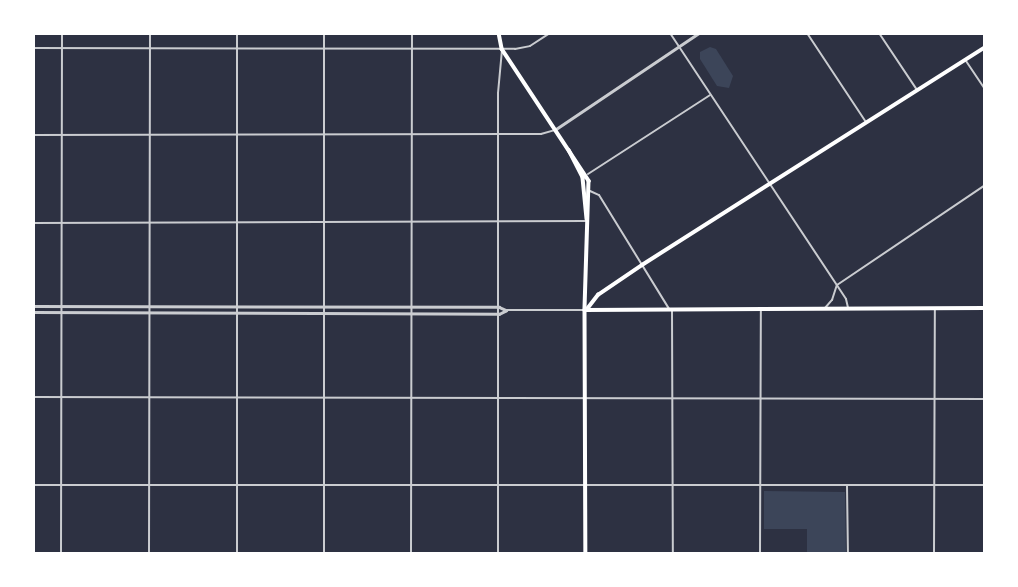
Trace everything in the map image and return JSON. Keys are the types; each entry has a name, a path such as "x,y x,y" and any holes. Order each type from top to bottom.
{"main road":[{"path":"499,33 502,49 556,129 583,178 587,221"},
{"path":"586,310 598,294 985,47"},
{"path":"567,147 588,174 590,191 586,310 586,554"},
{"path":"586,310 985,309"}],"street":[{"path":"61,554 62,33"},
{"path":"149,554 150,33"},
{"path":"237,33 237,554"},
{"path":"324,33 324,554"},
{"path":"411,554 412,33"},
{"path":"33,48 502,49 530,46 550,33"},
{"path":"670,33 846,299 848,310"},
{"path":"33,135 541,134 556,129 699,33"},
{"path":"807,33 866,122"},
{"path":"879,33 917,90"},
{"path":"498,554 498,93 502,49"},
{"path":"965,59 985,89"},
{"path":"588,174 711,94"},
{"path":"824,310 832,300 836,285 985,185"},
{"path":"590,191 599,195 671,310 673,554"},
{"path":"33,223 587,221"},
{"path":"33,306 411,306 586,310"},
{"path":"33,312 499,314 506,310"},
{"path":"760,554 761,310"},
{"path":"934,554 935,310"},
{"path":"33,397 985,399"},
{"path":"33,485 985,485"},
{"path":"847,485 848,554"}],"shaded area":[{"path":"710,47 716,49 733,76 729,88 717,86 700,59 700,52"},
{"path":"764,491 845,492 846,554 807,554 807,529 764,529"}]}
